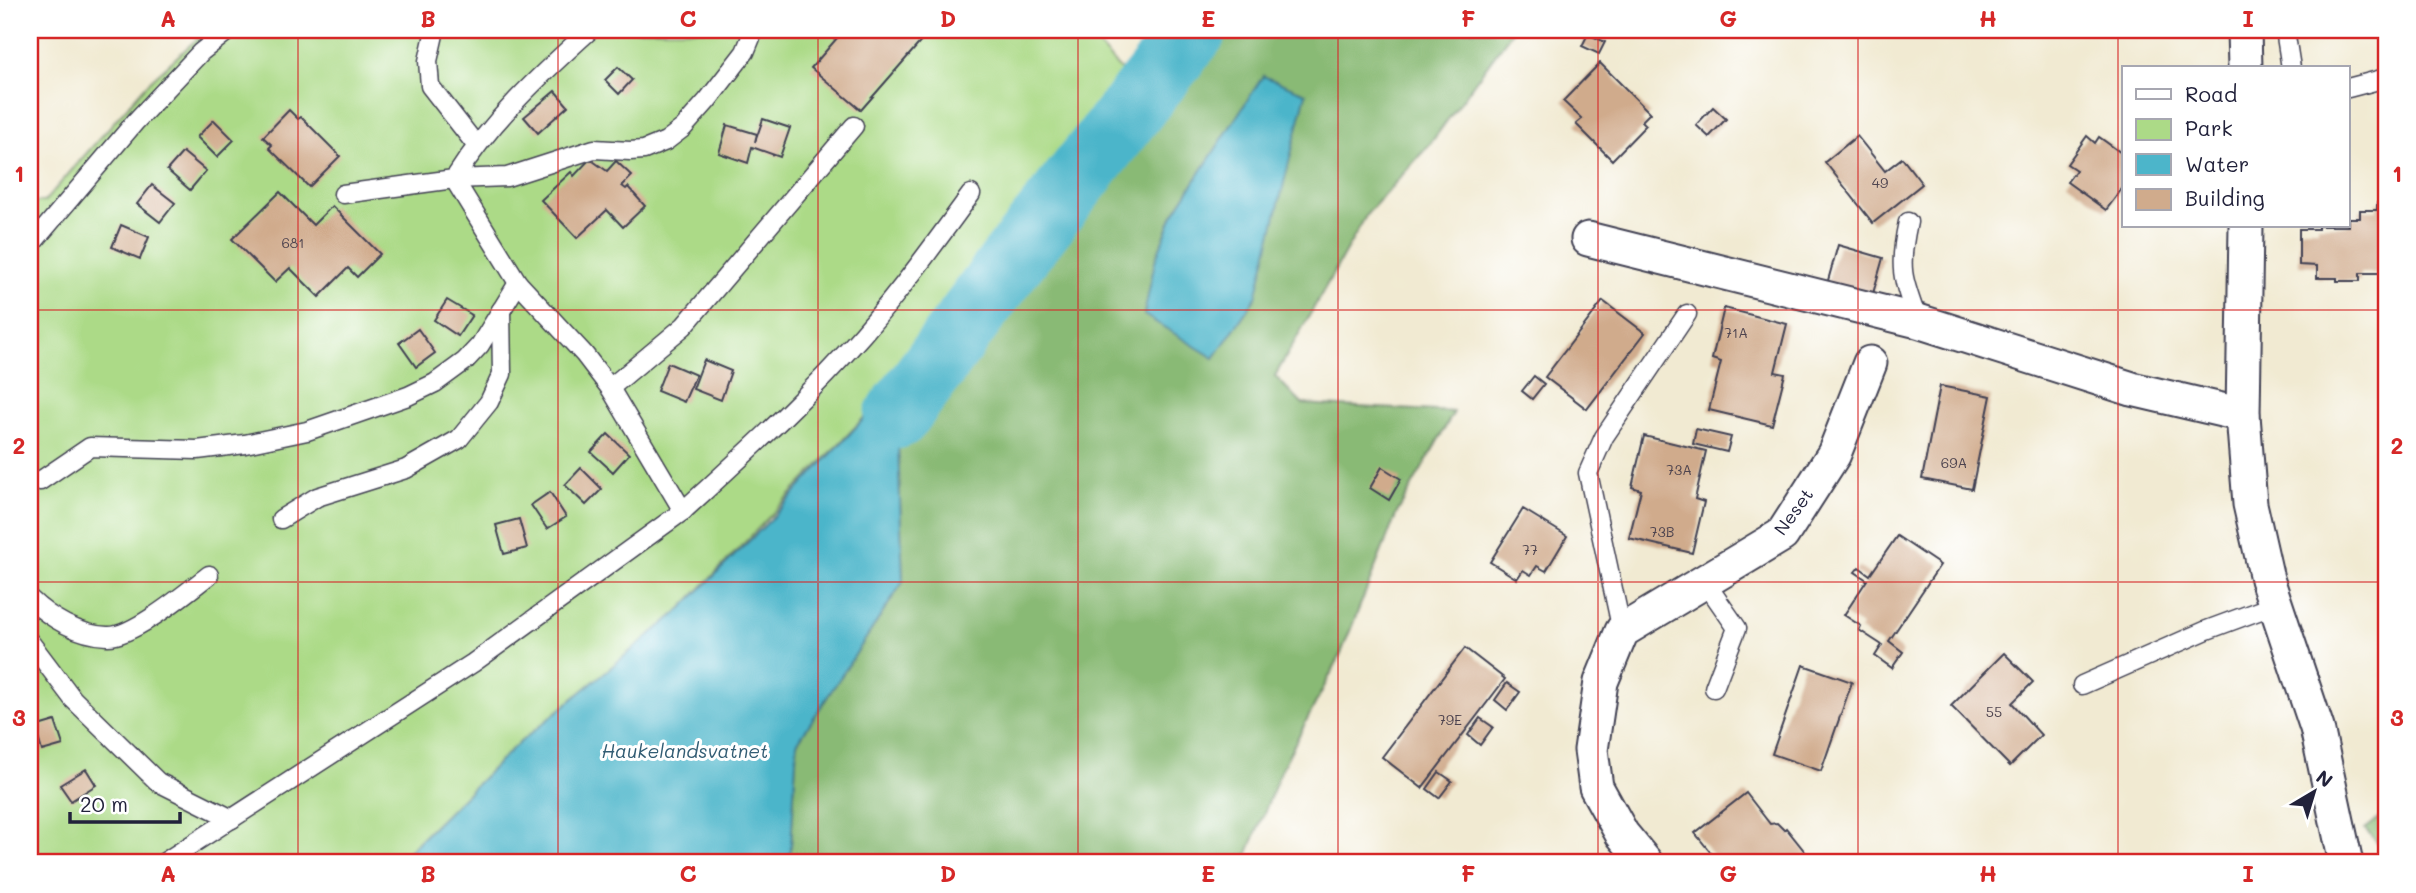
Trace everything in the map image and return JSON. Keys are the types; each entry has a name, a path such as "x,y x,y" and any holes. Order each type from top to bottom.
{"street":[{"path":"2244,30 2245,66"},
{"path":"2246,228 2243,415 2250,504 2267,579 2317,728 2346,863"},
{"path":"1588,239 1918,321 2132,389 2243,415"},
{"name":"Neset","path":"1622,631 1782,535 1834,454 1870,363"},
{"path":"1622,631 1601,682 1591,750 1596,788 1622,835 1646,863"}],"lane":[{"path":"435,30 428,61 430,86 476,145"},
{"path":"454,179 476,145 544,71 590,30"},
{"path":"343,194 454,179 507,177 594,149 630,152 644,150 666,141 683,128 745,52 754,30"},
{"path":"2285,30 2291,66"},
{"path":"30,246 136,121 201,52 235,32"},
{"path":"2350,87 2386,78"},
{"path":"610,388 684,326 854,126"},
{"path":"454,179 517,283 583,354 610,388 683,511"},
{"path":"163,863 473,663 683,511 775,428 862,335 915,271 971,194"},
{"path":"1908,222 1901,264 1905,288 1918,321"},
{"path":"40,481 90,447 197,450 245,444 307,431 359,415 435,383 465,361 480,345 517,283"},
{"path":"281,519 317,497 405,470 459,439 489,402 502,373 501,310"},
{"path":"1622,631 1588,473 1604,437 1687,314"},
{"path":"30,599 71,628 109,637 145,622 209,575"},
{"path":"1705,582 1737,628 1714,688"},
{"path":"2082,685 2207,630 2277,604"},
{"path":"30,642 73,699 158,782 232,820"}],"green space":[{"path":"207,30 1084,30 1130,80 881,400 678,612 513,748 397,863 30,863 30,202 44,202 148,83"},
{"path":"1221,30 1513,30 1430,144 1367,214 1275,376 1302,404 1454,412 1397,513 1340,656 1282,768 1244,863 790,863 797,743 903,582 897,417 881,400 921,373 1182,85","holes":["1263,77 1256,297 1214,358 1155,261 1173,215"]},
{"path":"2386,813 2386,851 2365,829"}],"water":[{"path":"1263,76 1306,93 1256,297 1214,358 1144,315 1155,261 1173,215"},
{"name":"Haukelandsvatnet","path":"881,400 897,416 903,582 797,743 790,863 397,863 513,748 678,612 769,521"}],"building":[{"path":"844,30 931,30 861,110 811,68"},
{"path":"1588,34 1605,42 1599,54 1582,46"},
{"path":"1600,63 1650,113 1642,121 1646,125 1612,160 1576,124 1582,119 1563,101"},
{"path":"618,67 632,80 619,94 605,80"},
{"path":"555,91 568,106 538,133 524,117"},
{"path":"1713,107 1726,119 1709,137 1696,125"},
{"path":"289,110 298,119 301,117 340,156 309,187 269,148 272,145 263,137"},
{"path":"763,119 790,128 780,157 752,147 748,163 719,153 727,125 757,134 755,142"},
{"path":"214,120 234,140 217,157 197,137"},
{"path":"1857,136 1885,171 1902,158 1922,184 1873,223 1825,162"},
{"path":"2087,136 2095,143 2099,137 2122,154 2122,189 2106,210 2067,182 2076,170 2067,164"},
{"path":"183,152 206,171 190,190 167,170"},
{"path":"590,159 607,171 616,161 632,176 622,186 626,189 628,187 645,206 623,227 607,210 577,238 541,200 571,172 574,176"},
{"path":"152,185 175,203 160,222 137,204"},
{"path":"280,192 313,225 332,206 380,254 357,277 348,268 319,297 290,268 275,282 232,239"},
{"path":"2377,203 2386,203 2384,273 2360,273 2360,281 2337,281 2337,278 2317,278 2317,266 2299,265 2299,229 2350,228 2350,218 2360,218 2360,210 2377,210"},
{"path":"121,225 149,237 140,259 112,247"},
{"path":"1838,245 1883,258 1872,297 1827,284"},
{"path":"447,300 472,315 458,336 434,320"},
{"path":"1603,301 1645,333 1587,409 1545,377"},
{"path":"1724,308 1787,324 1775,372 1785,374 1772,425 1709,410 1721,362 1712,359"},
{"path":"418,329 435,353 416,367 399,343"},
{"path":"704,360 731,371 721,400 693,389"},
{"path":"668,363 696,375 684,402 657,391"},
{"path":"1534,376 1544,384 1532,399 1522,391"},
{"path":"1940,386 1991,396 1972,489 1922,479"},
{"path":"1696,429 1731,437 1727,452 1693,444"},
{"path":"608,434 629,454 613,472 591,452"},
{"path":"1644,436 1706,451 1695,499 1704,502 1692,553 1629,538 1641,490 1632,487"},
{"path":"1382,467 1401,479 1389,500 1370,488"},
{"path":"581,468 602,489 586,505 565,485"},
{"path":"550,492 566,517 547,529 531,505"},
{"path":"1523,509 1567,536 1546,571 1537,566 1531,575 1523,570 1517,579 1490,562"},
{"path":"519,519 527,548 504,554 496,525"},
{"path":"1897,536 1940,565 1889,641 1903,652 1892,668 1875,656 1882,645 1859,630 1861,626 1844,615 1867,580 1855,572 1859,567 1870,575"},
{"path":"1465,648 1505,679 1422,788 1382,757"},
{"path":"2004,653 2033,682 2012,703 2041,735 2010,766 1951,706"},
{"path":"1803,665 1852,682 1821,771 1772,754"},
{"path":"1507,683 1520,692 1507,710 1495,700"},
{"path":"30,684 37,704 30,706"},
{"path":"1480,718 1493,727 1480,745 1468,735"},
{"path":"55,721 63,745 42,751 35,727"},
{"path":"86,769 96,785 71,801 60,785"},
{"path":"1439,772 1452,781 1439,798 1427,789"},
{"path":"1746,793 1770,824 1777,823 1784,830 1786,828 1814,863 1719,863 1695,833"}],"waterway":[{"path":"897,416 1009,265 1194,30"}]}
